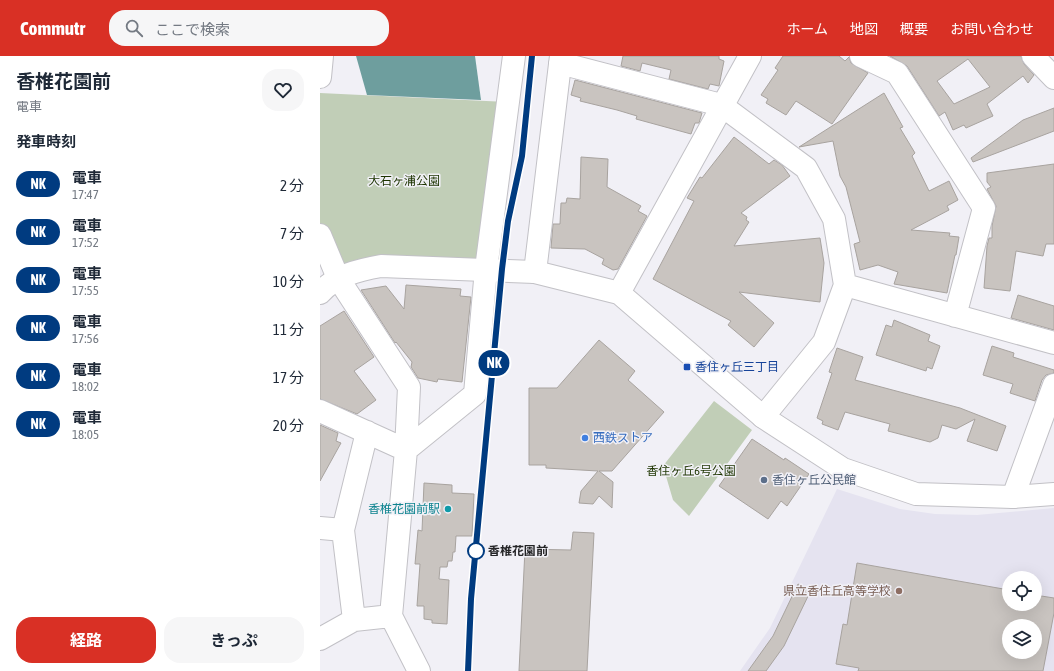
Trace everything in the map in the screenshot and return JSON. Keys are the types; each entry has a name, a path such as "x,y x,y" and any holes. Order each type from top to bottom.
{"street":[{"path":"320,77 322,56"},
{"path":"406,450 475,394 486,269 514,56"},
{"path":"619,293 721,105 750,56"},
{"path":"860,56 897,73 984,208 955,316"},
{"path":"1033,56 1054,78"},
{"path":"535,272 561,59 721,105 806,168 834,219 845,285 824,342 763,417"},
{"path":"320,235 338,278 409,387 406,450 391,616 419,671"},
{"path":"320,293 338,278 360,270 381,266 535,272 619,293 763,417 843,468 916,494 1013,497 1054,494"},
{"path":"845,285 1054,343"},
{"path":"1013,497 1054,385"},
{"path":"320,411 406,450"},
{"path":"354,620 343,530 367,432"},
{"path":"320,528 343,530"},
{"path":"320,639 354,620 391,616"}],"shaded area":[{"name":"県立香住丘高等学校","path":"837,489 900,509 935,514 977,515 1054,508 1054,671 740,671 770,628"}],"green space":[{"name":"大石ヶ浦公園","path":"320,93 507,102 484,267 339,273 320,230"},
{"name":"香住ヶ丘6号公園","path":"714,401 752,430 689,516 673,500 663,466"}],"water":[{"path":"356,56 475,56 481,100 367,95"}],"building":[{"path":"623,56 719,56 719,59 724,61 719,86 710,84 708,89 669,79 671,70 642,63 640,71 621,66"},
{"path":"783,56 839,56 845,61 849,57 851,63 868,73 832,124 796,101 786,115 766,103 768,99 761,95 778,70 775,68"},
{"path":"890,56 1021,56 1024,64 1034,75 1028,83 1023,76 987,104 993,116 966,128 964,125 953,130 945,112 939,116 907,66","holes":["968,59 990,87 954,104 937,81"]},
{"path":"575,80 702,113 699,123 695,123 691,134 636,119 637,116 617,110 580,101 581,98 571,95"},
{"path":"884,93 903,127 900,128 915,153 912,156 929,191 949,181 958,200 947,206 949,210 911,230 950,233 949,236 959,237 947,293 894,284 898,272 878,265 860,270 854,244 860,242 846,187 840,176 833,141 799,147"},
{"path":"1054,108 1054,131 973,162 971,158 1023,120"},
{"path":"734,137 769,164 774,160 782,165 790,176 741,213 747,217 746,220 749,222 734,246 820,238 824,263 820,302 739,292 774,323 754,347 728,325 731,321 653,279 694,201 687,198 700,177 702,178"},
{"path":"581,157 608,159 607,187 641,206 638,211 647,216 618,269 613,270 602,264 604,259 585,249 551,248 553,224 560,224 561,203 566,203 567,198 580,199"},
{"path":"1054,164 1054,244 1046,244 1043,256 1016,251 1010,291 984,288 987,246 989,238 992,238 992,226 996,206 987,189 991,187 987,182 987,173"},
{"path":"406,285 461,289 460,296 471,297 462,382 438,379 437,382 418,378 411,367 412,362 396,342 395,343 361,290 386,286 404,309"},
{"path":"1018,295 1054,306 1054,330 1011,318"},
{"path":"344,311 374,357 354,371 376,400 357,414 320,399 320,326"},
{"path":"894,320 930,335 928,341 940,346 932,369 927,367 926,371 876,355 886,325 892,327"},
{"name":"西鉄ストア","path":"599,340 635,371 628,380 664,412 612,471 599,471 613,482 612,508 599,496 593,504 579,503 581,491 598,471 546,468 546,465 529,465 529,388 557,388"},
{"path":"992,346 1014,353 1013,357 1054,370 1054,373 1046,375 1042,380 1035,401 1010,393 1013,384 983,375"},
{"path":"837,348 863,357 855,380 960,408 1006,426 997,451 967,441 975,419 956,429 942,425 938,438 930,442 888,431 890,424 845,412 838,430 822,424 823,421 817,418 832,373 829,372"},
{"path":"320,425 338,433 336,441 341,443 320,481"},
{"name":"香住ヶ丘公民館","path":"752,439 809,474 787,506 781,501 768,519 719,486"},
{"path":"424,483 452,485 452,493 474,494 472,536 456,536 455,552 453,552 452,561 448,561 447,567 440,567 439,579 449,580 447,624 432,623 432,620 424,619 424,606 417,606 420,564 415,564 418,530 422,531"},
{"path":"573,532 594,533 587,671 519,671 525,549 571,550"},
{"path":"857,563 1002,589 1002,611 1042,611 1042,596 1054,598 1054,613 1043,671 858,671 859,668 836,664 843,624 847,625"},
{"path":"798,584 811,590 784,646 766,671 748,671 773,636"}],"railway":[{"path":"468,671 471,599 503,269 508,221 522,156 532,56"}],"train":[{"name":"NK","path":"468,671 471,599 502,269 508,221 522,156 532,56"}],"place":[{"name":"香住ヶ丘三丁目","path":"687,367"},
{"name":"西鉄ストア","path":"585,438"},
{"name":"香住ヶ丘公民館","path":"764,480"},
{"name":"香椎花園前駅","path":"448,509"},
{"name":"香椎花園前","path":"476,551"},
{"name":"県立香住丘高等学校","path":"899,591"}]}
